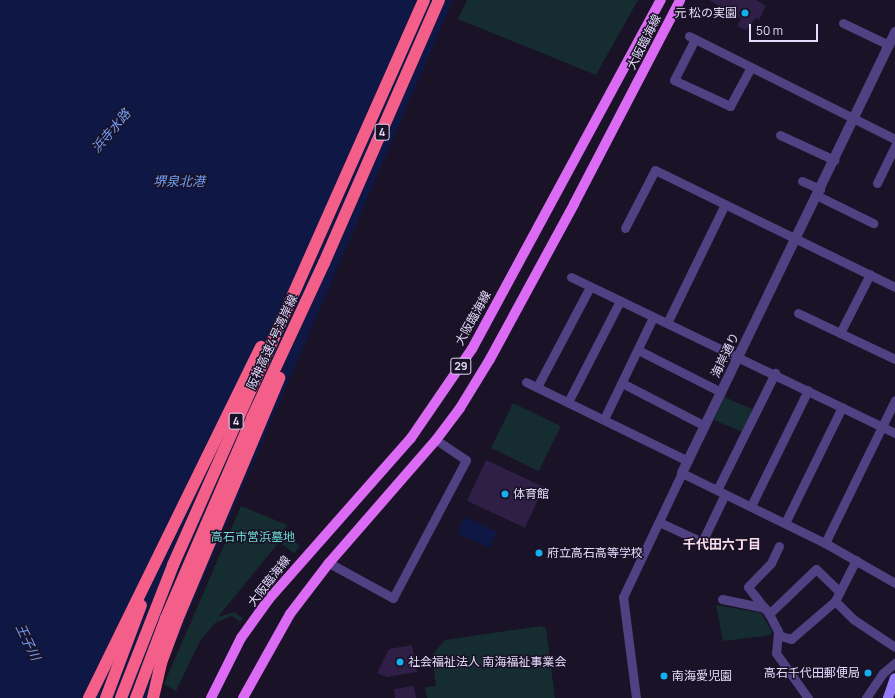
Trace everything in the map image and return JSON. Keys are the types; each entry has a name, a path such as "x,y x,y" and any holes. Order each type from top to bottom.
{"highway":[{"name":"阪神高速4号湾岸線","path":"121,698 173,565 424,0"},
{"name":"阪神高速4号湾岸線","path":"137,698 147,666 252,418 324,263 439,0"},
{"path":"89,698 359,146"},
{"path":"153,698 177,620 324,263"},
{"path":"106,698 136,616 187,498"}],"main road":[{"name":"大阪臨海線","path":"244,698 290,614 329,563 436,440 490,359 681,0"},
{"name":"大阪臨海線","path":"211,698 241,638 269,599 411,438 472,349 659,3"},
{"path":"888,698 895,678"}],"street":[{"path":"843,23 889,45"},
{"name":"海岸通り","path":"682,473 895,32"},
{"path":"751,67 730,106 674,80 692,38 751,67 854,119 895,139"},
{"path":"780,135 834,160"},
{"path":"877,183 895,146"},
{"path":"625,228 655,170 796,237 895,287"},
{"path":"802,180 818,192 873,223"},
{"path":"667,323 725,204"},
{"path":"840,333 870,274"},
{"path":"571,277 895,432"},
{"path":"537,388 590,287"},
{"path":"568,402 620,301"},
{"path":"798,313 895,359"},
{"path":"604,419 653,317"},
{"path":"638,350 721,392"},
{"path":"659,522 702,542 721,492 775,374"},
{"path":"526,382 688,461"},
{"path":"622,383 705,426"},
{"path":"751,506 808,390"},
{"path":"825,542 895,400"},
{"path":"785,523 842,406"},
{"path":"329,563 393,598 466,460 436,440"},
{"path":"636,698 623,597 682,473 825,542 895,583"},
{"path":"779,546 771,563 748,587 767,611 778,635 776,653 808,698"},
{"path":"778,635 791,639 835,601 856,560"},
{"path":"767,611 816,569 840,592"},
{"path":"722,598 767,611"},
{"path":"835,601 853,619 895,647"},
{"path":"866,698 883,673 895,663"}],"green space":[{"path":"467,0 638,0 596,75 458,19"},
{"path":"724,397 754,410 745,433 714,420"},
{"path":"513,403 561,426 539,471 491,448"},
{"name":"高石市営浜墓地","path":"241,506 287,525 284,531 300,546 294,553 279,542 218,617 234,612 243,618 240,622 232,616 215,623 200,641 176,691 164,684"},
{"path":"716,605 761,613 772,631 771,635 723,641"},
{"path":"541,626 546,628 555,698 427,698 425,687 436,686 432,655 445,640"}],"water":[{"name":"堺泉北港","path":"0,0 453,0 152,698 0,698"},
{"path":"465,517 497,532 489,548 457,533"}],"building":[{"name":"元 松の実園","path":"709,0 756,0 766,6 759,20 756,18 746,30 737,26 741,19"},
{"name":"体育館","path":"486,460 544,487 525,528 467,501"},
{"path":"412,645 417,672 387,677 377,673 389,649"},
{"path":"414,686 416,698 395,698 394,689"}],"place":[{"name":"元 松の実園","path":"745,13"},
{"name":"体育館","path":"505,494"},
{"name":"府立高石高等学校","path":"539,553"},
{"name":"社会福祉法人 南海福祉事業会","path":"400,662"},
{"name":"高石千代田郵便局","path":"868,673"},
{"name":"南海愛児園","path":"664,676"}],"district":[{"name":"千代田六丁目","path":"722,544"}],"water label":[{"name":"浜寺水路","path":"111,131"},
{"name":"王子川","path":"28,642"}]}
